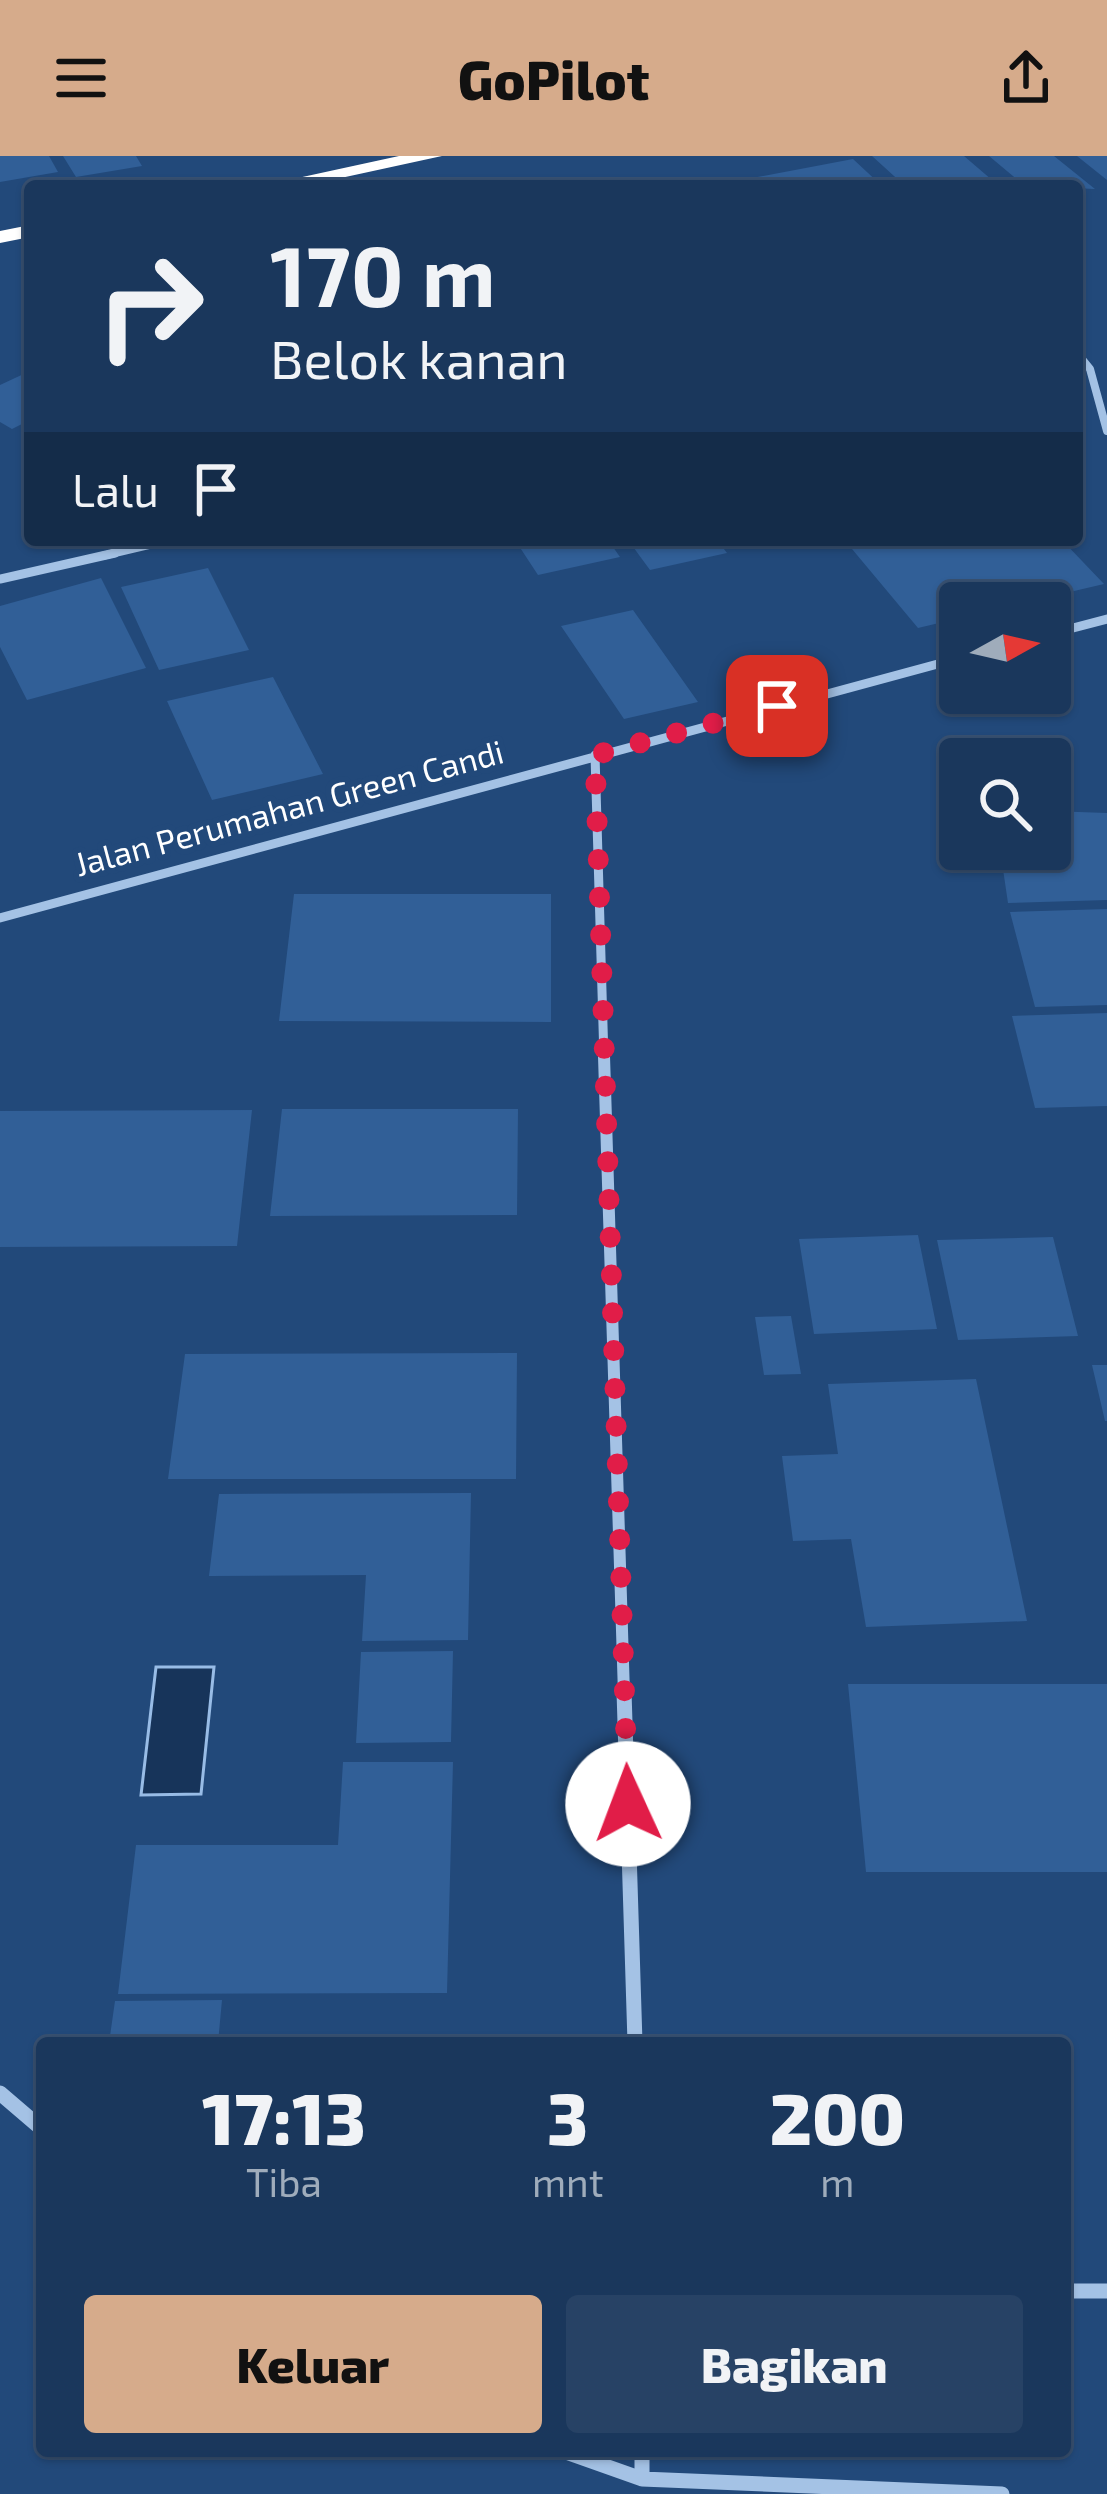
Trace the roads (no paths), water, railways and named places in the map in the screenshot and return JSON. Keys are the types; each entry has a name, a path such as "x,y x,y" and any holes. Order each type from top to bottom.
{"highway":[{"path":"303,180 432,156"}],"street":[{"path":"1083,360 1090,369 1107,431"},
{"path":"0,579 144,546"},
{"path":"1071,628 1107,619"},
{"name":"Jalan Perumahan Green Candi","path":"0,918 939,664"},
{"path":"595,755 635,2037"},
{"path":"0,2093 36,2124"},
{"path":"1071,2291 1107,2291"},
{"path":"579,2457 642,2479 1002,2494"},
{"path":"642,2457 642,2479"}],"water":[{"path":"156,1667 214,1667 201,1794 141,1795"}]}
